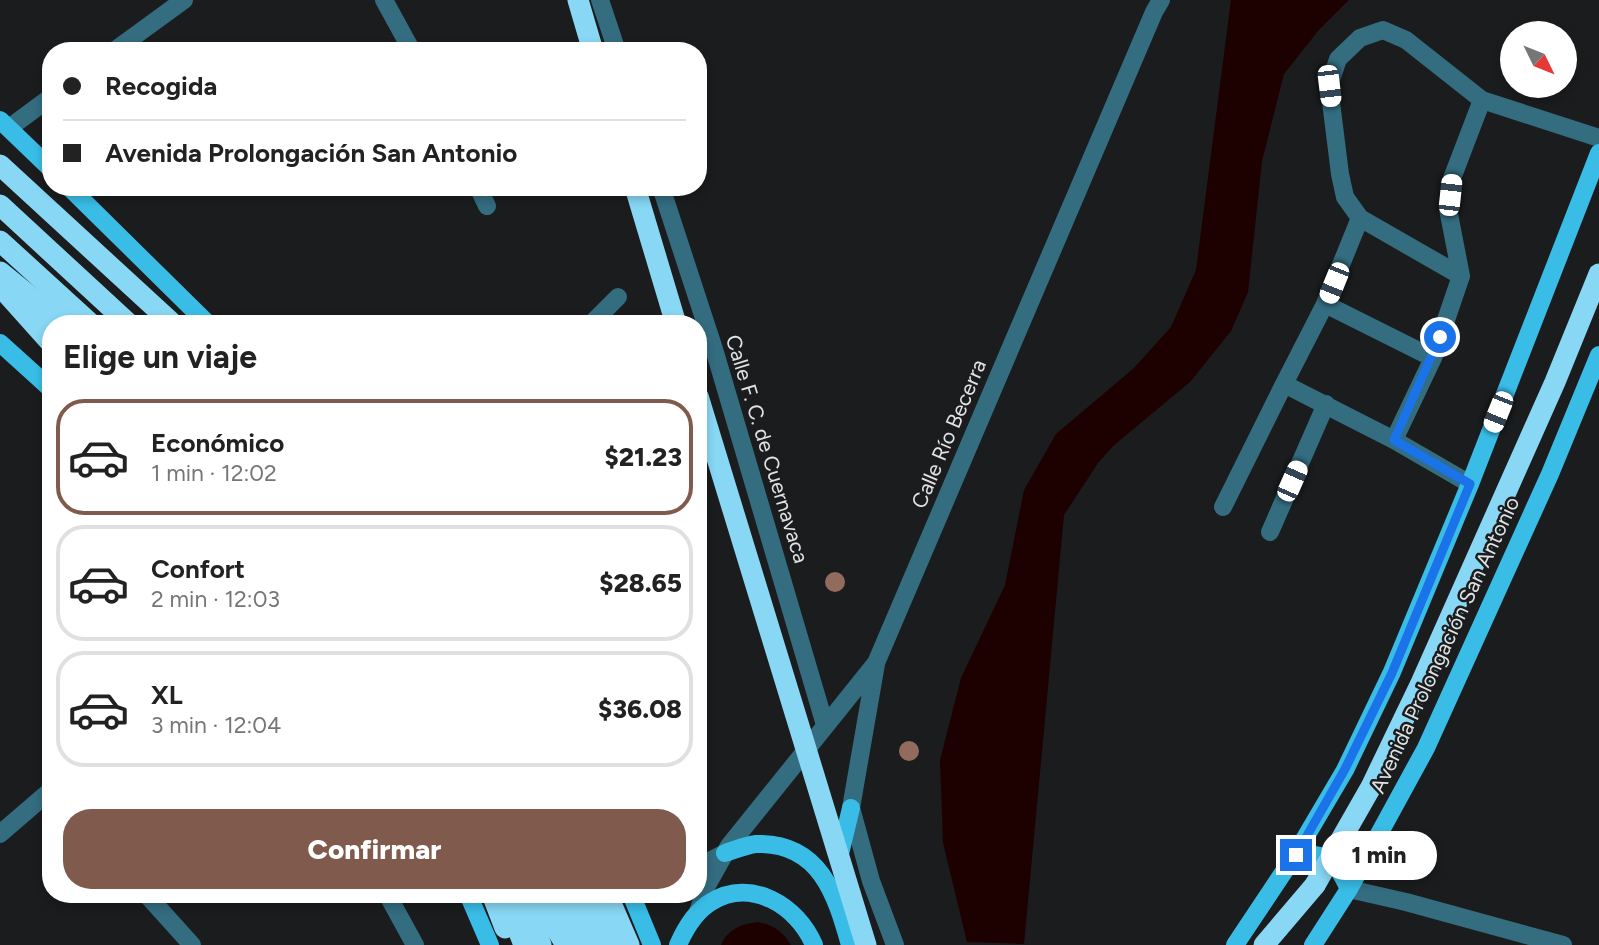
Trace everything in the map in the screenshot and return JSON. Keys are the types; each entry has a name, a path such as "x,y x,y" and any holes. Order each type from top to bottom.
{"highway":[{"path":"578,0 590,42"},
{"path":"0,165 163,315"},
{"path":"638,196 673,315"},
{"path":"0,205 120,315"},
{"path":"0,241 81,315"},
{"path":"0,271 49,315"},
{"path":"1278,945 1371,787 1421,683 1555,382 1599,274"},
{"path":"0,286 42,332"},
{"path":"707,425 866,945"},
{"path":"1264,945 1315,885"},
{"path":"499,903 530,941"},
{"path":"508,903 530,941"},
{"path":"519,903 530,941"},
{"path":"527,903 530,941"},
{"path":"540,903 566,945"},
{"path":"560,903 579,945"},
{"path":"576,903 596,945"},
{"path":"592,903 612,945"},
{"path":"611,903 629,945"}],"main road":[{"path":"4,124 42,160"},
{"name":"Avenida Prolongación San Antonio","path":"1235,945 1296,855 1345,769 1392,673 1470,484 1599,153"},
{"path":"78,196 199,315"},
{"path":"0,343 42,382"},
{"name":"Avenida Prolongación San Antonio","path":"1313,945 1349,889 1426,748 1550,474 1599,355"},
{"path":"850,945 837,900 837,872 851,808"},
{"path":"725,853 753,844 777,845 799,854 813,864 837,900"},
{"path":"1296,855 1314,853 1328,857 1340,869 1349,889"},
{"path":"678,945 698,912 709,902 733,894 761,896 787,906 809,933 814,945"},
{"path":"472,903 491,945"},
{"path":"635,903 652,945"}],"street":[{"path":"126,42 184,0"},
{"path":"384,0 407,42"},
{"path":"600,0 614,42"},
{"name":"Calle Río Becerra","path":"707,885 725,853 876,663 1161,0"},
{"path":"1461,276 1360,218 1345,197 1329,86 1339,59 1360,38 1383,30 1406,40 1482,100 1599,138"},
{"path":"1394,440 1433,358 1461,276 1448,209 1451,181 1482,100"},
{"path":"4,124 42,102"},
{"path":"482,196 487,206"},
{"name":"Calle F. C. de Cuernavaca","path":"664,196 703,315"},
{"path":"1223,507 1325,304 1360,218"},
{"path":"600,315 618,297"},
{"path":"1325,304 1433,358"},
{"name":"Calle F. C. de Cuernavaca","path":"707,328 825,724"},
{"path":"1284,384 1394,440 1470,484"},
{"path":"1270,532 1326,404"},
{"path":"876,663 851,808 870,881 895,945"},
{"path":"0,834 42,798"},
{"name":"Calle Río Becerra","path":"707,862 725,853"},
{"path":"1349,889 1563,945"},
{"path":"154,903 192,945"},
{"path":"392,903 415,945"},
{"name":"Calle Río Becerra","path":"698,912 701,903"}],"shaded area":[{"path":"1231,0 1349,0 1318,31 1284,74 1262,161 1248,292 1231,331 1190,382 1113,446 1098,463 1064,515 1024,944 967,942 943,843 940,760 961,678 1005,585 1024,490 1056,434 1134,368 1171,327 1196,270"},
{"path":"758,922 777,929 791,945 721,945 727,935 736,928"}],"route":[{"path":"1296,855 1345,769 1392,673 1470,484 1394,440 1433,358 1440,337"}]}
